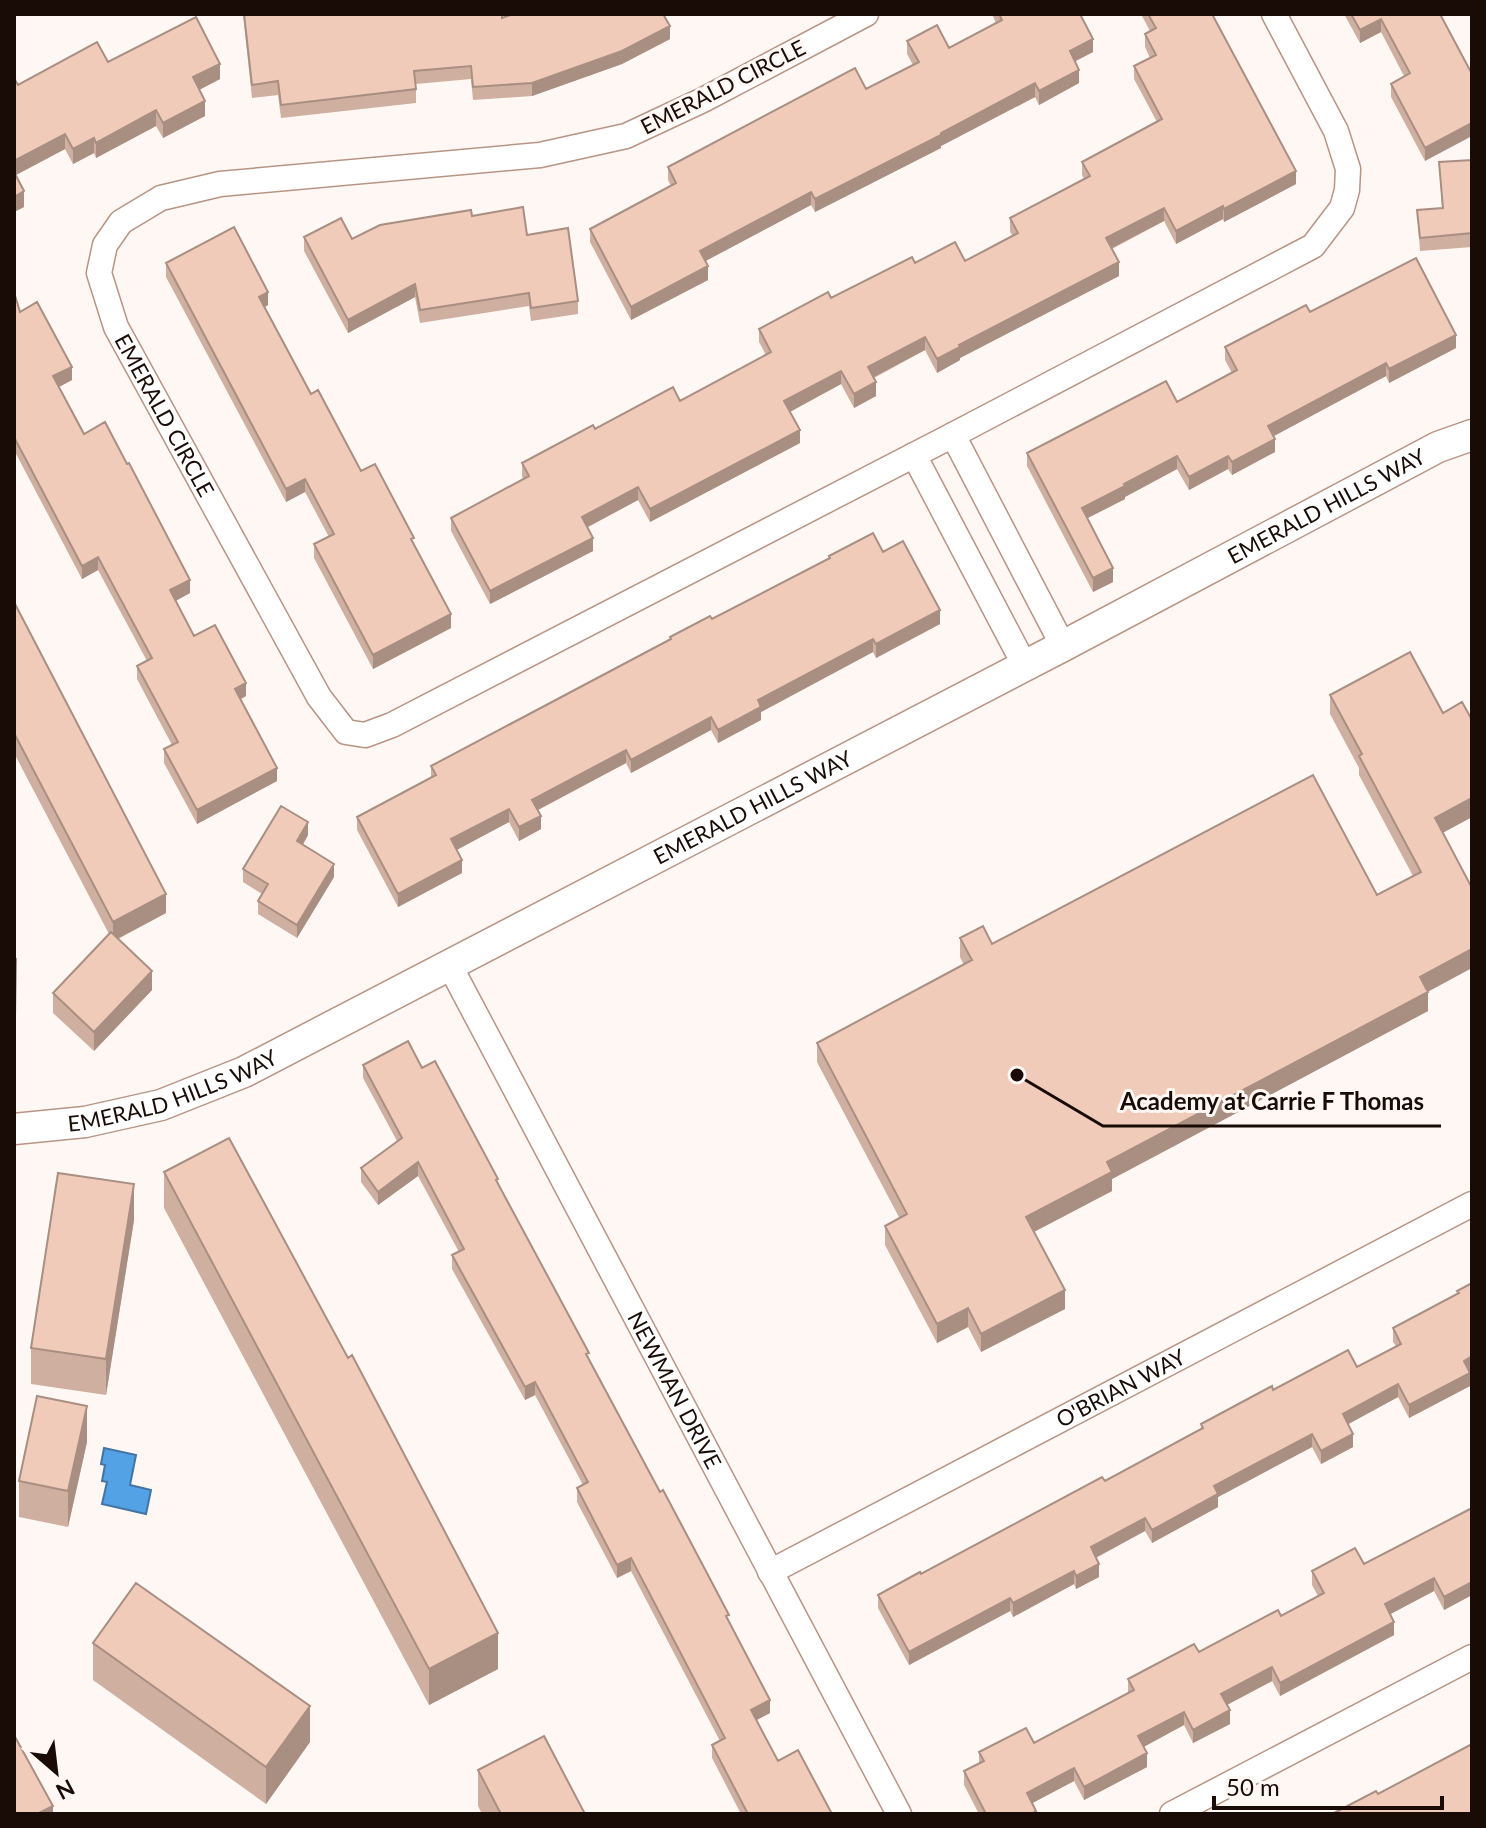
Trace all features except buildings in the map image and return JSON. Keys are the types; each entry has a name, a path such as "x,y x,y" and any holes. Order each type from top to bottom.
{"street":[{"name":"EMERALD CIRCLE","path":"866,14 703,100 626,136 540,155 220,184 161,198 121,222 105,245 99,273 116,327 319,697 346,732 365,735 392,725 1313,246 1342,208 1348,169 1336,131 1274,14"},
{"path":"953,435 1063,646"},
{"name":"EMERALD HILLS WAY","path":"14,1129 85,1122 161,1105 244,1072 1025,666 1438,447 1472,435"},
{"path":"914,455 1025,666"},
{"name":"NEWMAN DRIVE","path":"449,964 899,1814"},
{"name":"O'BRIAN WAY","path":"770,1572 1472,1204"},
{"path":"1172,1814 1472,1657"}],"water":[{"path":"104,1448 136,1455 130,1485 151,1490 146,1514 102,1504 107,1482 102,1481"}],"place":[{"name":"Academy at Carrie F Thomas","path":"1017,1075"}]}
